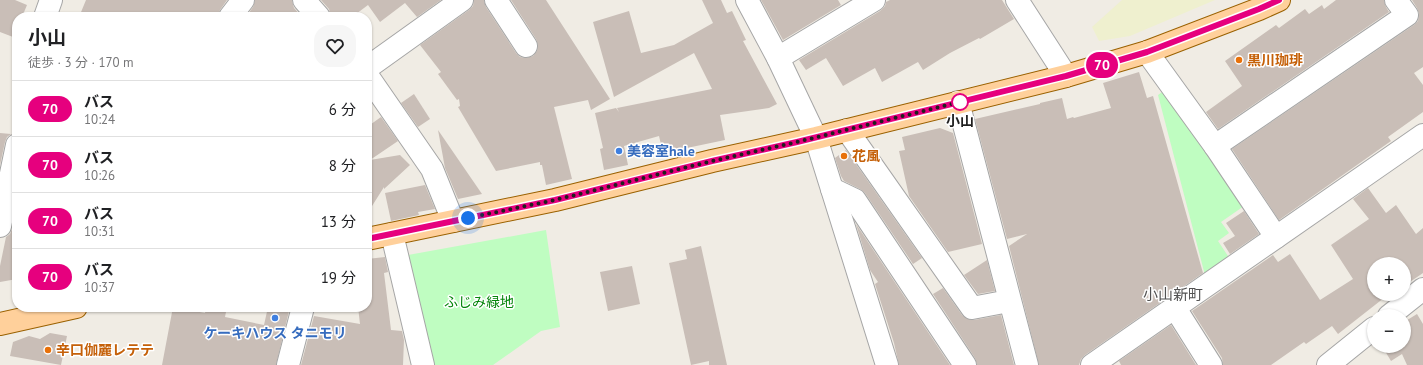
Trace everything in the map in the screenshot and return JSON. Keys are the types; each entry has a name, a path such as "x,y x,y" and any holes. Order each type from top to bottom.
{"main road":[{"path":"375,235 555,200 712,161 816,138 1066,76 1147,52 1259,9 1278,0"},
{"path":"0,324 54,312"}],"street":[{"path":"47,12 51,0"},
{"path":"234,12 243,0"},
{"path":"304,0 315,12"},
{"path":"372,64 462,0"},
{"path":"496,0 526,46"},
{"path":"747,0 778,58 816,138 887,365"},
{"path":"778,58 874,0"},
{"path":"1017,0 1066,76"},
{"path":"1215,146 1407,15 1396,0"},
{"path":"1147,52 1215,146 1276,237"},
{"path":"372,83 432,169 453,221"},
{"path":"958,102 1027,365"},
{"path":"847,130 972,308 1009,301"},
{"path":"1103,362 1175,308 1423,135"},
{"path":"11,146 12,163"},
{"path":"0,226 12,184"},
{"path":"832,189 855,200 965,365"},
{"path":"375,235 424,365"},
{"path":"1399,309 1422,292"},
{"path":"1175,308 1211,365"},
{"path":"288,365 302,312"},
{"path":"1328,365 1367,334"}],"green space":[{"path":"1122,0 1215,0 1130,36 1099,41 1092,27"},
{"path":"1165,90 1244,206 1221,222 1229,233 1218,241 1232,262 1206,279 1158,95"},
{"name":"ふじみ緑地","path":"546,230 560,327 541,331 493,365 433,365 431,362 408,255"}],"building":[{"path":"0,0 15,0 27,5 24,12 12,12 12,37 0,32"},
{"path":"86,0 227,0 219,12 81,12"},
{"path":"255,0 292,0 294,8 298,12 250,12"},
{"path":"321,0 441,0 417,17 405,3 380,22 368,5 359,12 330,12"},
{"path":"474,0 484,0 486,7 516,53 520,57 526,58 533,56 537,51 538,45 536,39 511,0 546,0 610,99 591,110 588,100 554,107 572,179 546,185 540,162 496,171 458,107 460,106 459,99 457,100 438,74 441,72 420,45 469,10 473,6"},
{"path":"702,0 721,0 727,13 732,11 746,40 743,41 777,104 769,108 720,115 725,140 663,153 659,136 624,146 628,165 604,170 600,149 603,148 595,113 616,108 619,112 617,108 712,89 694,53 614,97 593,22 629,11 641,53 674,45 713,23"},
{"path":"761,0 838,0 841,5 783,40"},
{"path":"890,0 1002,0 1014,19 980,39 979,38 950,53 923,70 918,62 882,82 875,68 843,86 826,58 806,70 799,60 880,11 885,6 886,2"},
{"path":"1336,0 1384,0 1389,12 1218,129 1206,112 1242,86 1225,61 1276,25 1279,28 1305,9 1309,14 1322,5 1324,9"},
{"path":"1412,0 1423,0 1423,67 1414,73 1423,85 1423,112 1388,137 1391,141 1279,220 1232,149 1414,25 1418,21 1419,14"},
{"path":"1139,72 1147,98 1153,96 1203,273 1085,355 1081,359 1079,365 1039,365 1009,246 1027,234 1007,239 975,119 1062,98 1067,119 1111,108 1103,83"},
{"path":"414,94 430,119 418,127 401,103"},
{"path":"381,117 398,141 372,159 372,123"},
{"path":"940,128 953,133 982,244 948,252 909,196 899,151 905,150 902,137"},
{"path":"438,130 482,194 458,199 445,168"},
{"path":"0,133 11,134 7,137 5,142 0,165"},
{"path":"846,150 922,258 913,264 865,193 844,181 841,176 835,158"},
{"path":"400,155 410,165 384,189 384,187 372,206 372,160"},
{"path":"425,185 435,209 418,212 419,215 391,221 385,193"},
{"path":"1368,188 1386,213 1396,205 1416,234 1423,228 1423,273 1411,281 1411,257 1367,257 1367,301 1380,301 1370,309 1367,309 1367,311 1338,334 1332,326 1306,344 1304,342 1271,365 1223,365 1222,358 1192,311 1273,255 1278,262 1290,254 1320,300 1353,279 1331,245 1369,219 1353,199"},
{"path":"1244,211 1259,234 1230,254 1223,243 1235,236 1226,223"},
{"path":"856,224 950,365 899,365 894,343 875,284 878,282 870,270"},
{"path":"12,229 12,280 0,282 0,266 6,237 10,234"},
{"path":"701,246 727,365 709,365 709,361 691,365 669,263 687,259 685,250"},
{"path":"385,257 388,272 384,273 391,330 402,331 404,340 403,365 301,365 314,316 360,324 359,312 372,312 372,258"},
{"path":"987,260 995,291 978,294 964,275"},
{"path":"632,266 640,304 608,311 600,272"},
{"path":"943,288 962,315 967,319 974,320 1001,315 1014,365 977,365 975,358 933,294"},
{"path":"172,312 226,312 225,317 264,325 267,312 289,312 276,365 162,365"},
{"path":"1417,314 1423,324 1423,365 1407,365 1402,354 1391,361 1386,353 1411,353 1411,318"},
{"path":"1171,325 1196,365 1121,365 1119,361"},
{"path":"50,333 67,336 61,365 10,356 13,342 29,336 40,339"}],"bus line":[{"name":"70","path":"372,238 555,200 1066,76 1147,52 1279,0"}],"place":[{"name":"黒川珈琲","path":"1239,60"},
{"name":"小山","path":"960,102"},
{"name":"美容室hale","path":"619,151"},
{"name":"花風","path":"844,156"},
{"name":"ケーキハウス タニモリ","path":"275,318"},
{"name":"辛口伽麗レテテ","path":"48,350"}],"district":[{"name":"小山新町","path":"1173,295"}],"route":[{"path":"468,218 555,200 960,102"}]}
